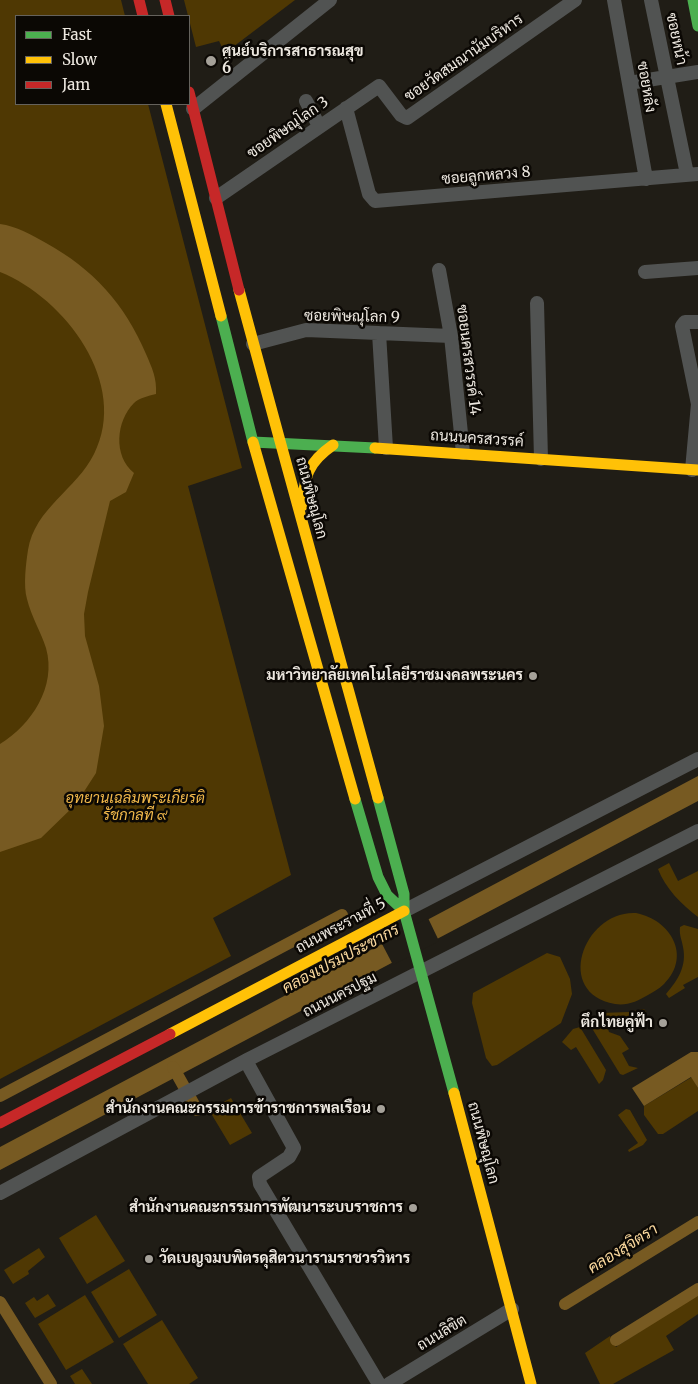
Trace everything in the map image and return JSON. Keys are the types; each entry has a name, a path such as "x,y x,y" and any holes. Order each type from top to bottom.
{"main road":[{"path":"139,0 143,15"},
{"path":"164,0 169,15"},
{"path":"693,0 698,26"},
{"name":"ถนนพิษณุโลก","path":"190,96 253,344 399,873 404,894 406,918 422,970 531,1384"},
{"name":"ถนนพิษณุโลก","path":"166,105 253,442 314,661 378,877 387,895 406,918"},
{"name":"ถนนนครสวรรค์","path":"253,442 280,441 695,470"},
{"path":"301,520 308,467 316,456 333,445"},
{"path":"306,633 319,639 327,636 330,626"},
{"path":"314,661 324,650 332,652 340,659"},
{"name":"ถนนพระรามที่ 5","path":"0,1123 406,918"}],"street":[{"path":"193,110 330,0"},
{"name":"ซอยวัดสมณานัมบริหาร","path":"379,86 400,115 408,118 575,0"},
{"name":"ซอยหลัง","path":"614,0 646,179"},
{"name":"ซอยหน้า","path":"651,0 692,174"},
{"path":"628,83 698,72"},
{"name":"ซอยพิษณุโลก 3","path":"216,198 379,86"},
{"path":"306,101 319,126"},
{"name":"ซอยลูกหลวง 8","path":"346,108 369,194 375,201 692,174"},
{"path":"645,272 698,268"},
{"name":"ซอยนครสวรรค์ 14","path":"439,270 451,336 463,453"},
{"path":"537,303 541,459"},
{"path":"695,470 698,404 682,326 685,322 698,322"},
{"name":"ซอยพิษณุโลก 9","path":"253,344 306,330 451,336"},
{"path":"379,333 386,448"},
{"name":"ถนนพระรามที่ 5","path":"406,918 698,758"},
{"name":"ถนนนครปฐม","path":"0,1193 246,1061 698,831"},
{"path":"246,1061 294,1148 289,1157 259,1177 260,1184 379,1384"},
{"name":"ถนนลิขิต","path":"389,1384 512,1309"}],"green space":[{"name":"อุทยานเฉลิมพระเกียรติ รัชกาลที่ ๙","path":"0,0 121,0 125,15 15,15 15,105 148,105 242,468 188,486 291,875 213,918 231,956 0,1079"},
{"path":"184,0 295,0 225,53 219,41 196,47 190,24 190,15 188,15"},
{"path":"669,863 678,881 698,871 698,917 675,896 661,876 658,869"},
{"path":"636,913 659,923 668,931 677,951 676,962 672,973 658,989 632,1002 615,1004 596,997 585,985 581,970 583,953 590,938 602,924 618,916"},
{"path":"684,925 698,929 698,977 683,985 685,988 669,998 666,994 678,978 683,967 684,954 680,927"},
{"path":"547,953 560,957 570,979 572,994 561,1023 497,1065 492,1066 486,1058 472,1003 473,993"},
{"path":"644,1009 646,1012 624,1027 620,1020 614,1018 607,1026 609,1032 620,1036 629,1049 622,1053 629,1066 638,1068 623,1075 620,1074 590,1025 590,1021 601,1013 629,1012"},
{"path":"580,1027 606,1070 603,1080 599,1084 576,1047 571,1050 562,1042 573,1029"},
{"path":"692,1077 698,1088 698,1111 663,1134 658,1134 644,1115 644,1106"},
{"path":"231,1098 252,1133 230,1145 209,1110"},
{"path":"626,1109 630,1110 647,1140 643,1145 629,1152 628,1150 638,1143 618,1115"},
{"path":"96,1215 125,1261 87,1284 59,1238"},
{"path":"39,1248 45,1257 28,1271 29,1274 13,1284 4,1270"},
{"path":"129,1269 157,1315 119,1338 91,1292"},
{"path":"48,1294 56,1306 35,1318 25,1303 34,1297 37,1301"},
{"path":"698,1294 698,1314 666,1336 674,1350 613,1384 600,1384 585,1353 610,1336 616,1347"},
{"path":"85,1295 114,1342 66,1370 38,1324"},
{"path":"162,1320 198,1378 189,1384 148,1384 123,1344"},
{"path":"82,1369 92,1384 75,1384 70,1376"}],"shaded area":[{"path":"0,224 24,231 63,253 93,276 106,290 118,304 138,336 155,378 156,394 141,398 134,403 123,419 119,438 120,448 127,466 134,473 126,492 110,501 84,614 85,636 99,686 104,726 96,773 76,804 41,838 0,852 0,744 31,716 39,704 48,677 46,648 31,612 25,588 28,550 32,535 39,522 86,467 94,454 103,427 104,400 97,373 85,346 68,323 47,302 24,284 0,272"},
{"path":"698,776 698,801 0,1170 0,1147"},
{"path":"691,1052 698,1052 698,1088 691,1077 644,1106 632,1088"}],"pier":[{"path":"428,918 439,941 393,965 381,942"}],"waterway":[{"path":"0,1096 342,915"},
{"path":"173,1067 197,1110"},
{"name":"คลองสุจิตรา","path":"565,1304 698,1222"},
{"path":"616,1340 698,1289"},
{"path":"0,1302 51,1384"}],"traffic: fast":[{"path":"693,0 698,26"},
{"path":"221,316 253,442 375,448"},
{"path":"378,798 404,894 404,911 454,1093"},
{"path":"355,799 378,877 387,895 404,911"}],"traffic: slow":[{"path":"166,105 221,316"},
{"path":"239,290 280,441"},
{"path":"280,441 378,798"},
{"path":"253,442 355,799"},
{"path":"302,506 304,486 309,471 318,458 333,445"},
{"path":"375,448 698,470"},
{"path":"170,1034 404,911"},
{"path":"454,1093 531,1384"}],"traffic: jam":[{"path":"139,0 143,15"},
{"path":"165,0 169,15"},
{"path":"190,96 239,290"},
{"path":"0,1123 170,1034"}],"place":[{"name":"ศูนย์บริการสาธารณสุข 6","path":"211,61"},
{"name":"มหาวิทยาลัยเทคโนโลยีราชมงคลพระนคร","path":"533,676"},
{"name":"ตึกไทยคู่ฟ้า","path":"663,1023"},
{"name":"สำนักงานคณะกรรมการข้าราชการพลเรือน","path":"381,1109"},
{"name":"สำนักงานคณะกรรมการพัฒนาระบบราชการ","path":"413,1208"},
{"name":"วัดเบญจมบพิตรดุสิตวนารามราชวรวิหาร","path":"149,1259"}],"water label":[{"name":"คลองเปรมประชากร","path":"341,959"}]}
